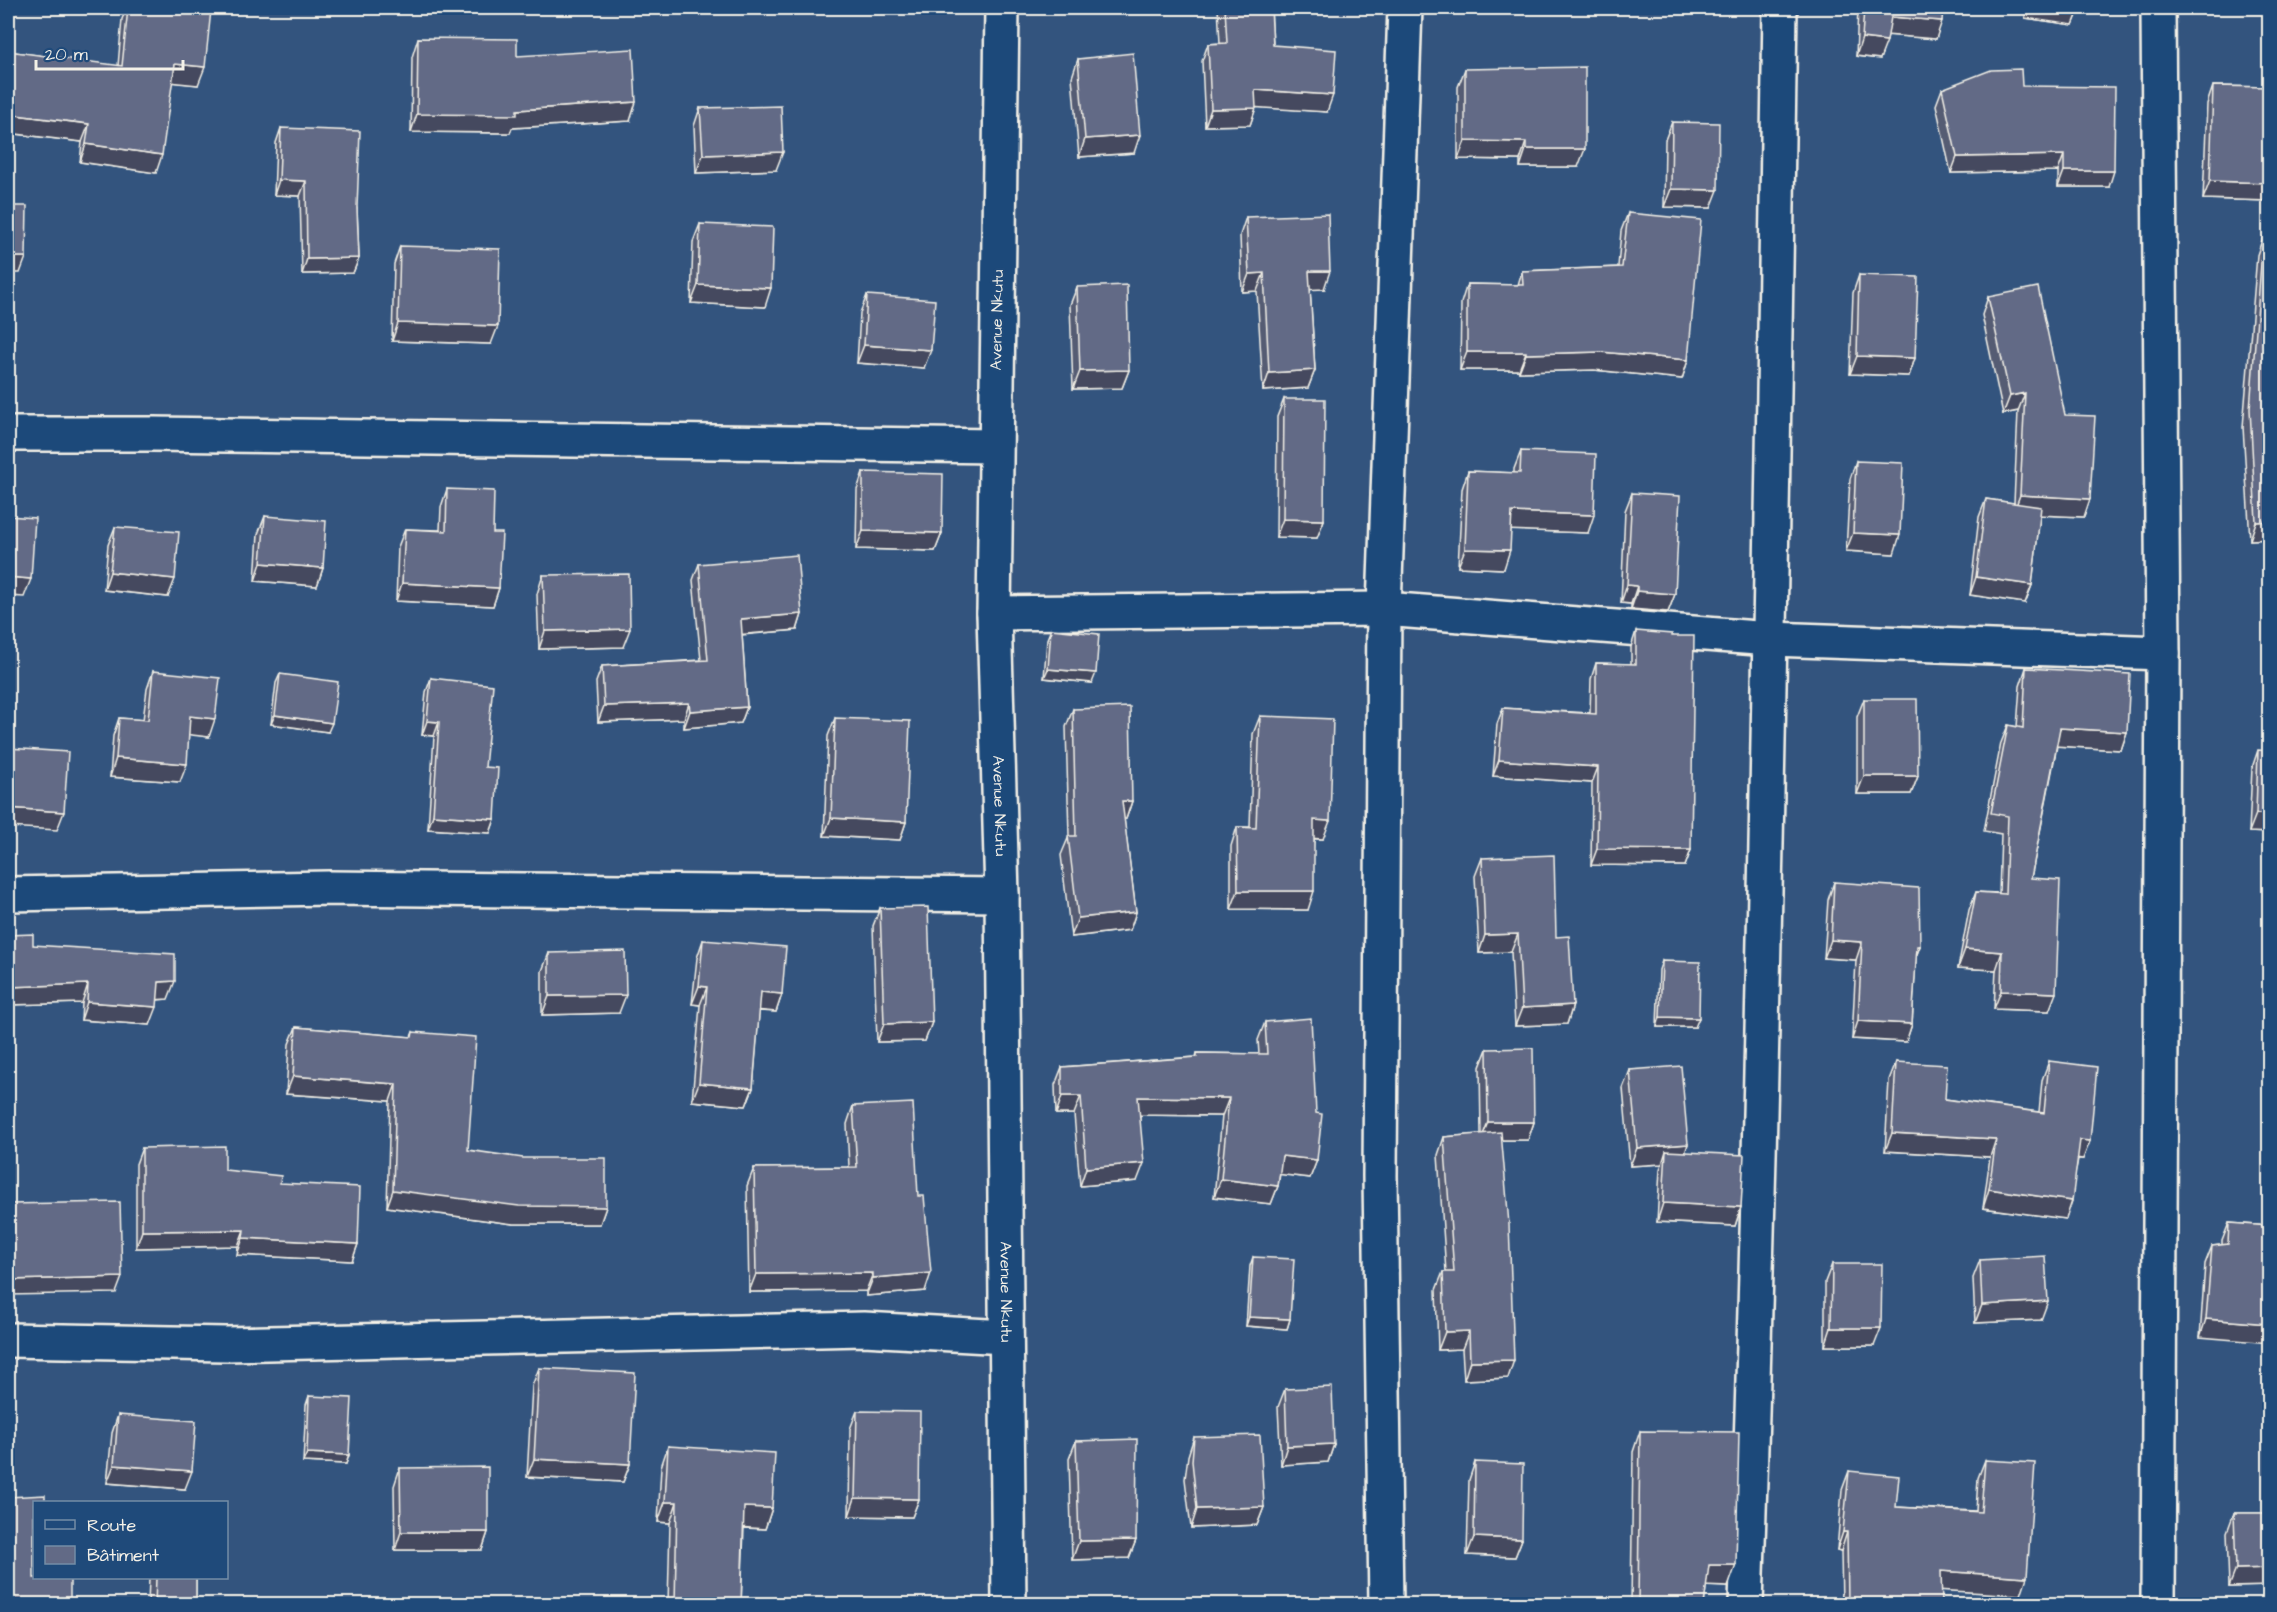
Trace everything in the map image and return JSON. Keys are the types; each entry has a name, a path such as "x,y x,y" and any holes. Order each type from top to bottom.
{"street":[{"name":"Avenue Nkutu","path":"1002,8 994,613 1002,895 1009,1605"},
{"path":"1386,1605 1380,1176 1384,609 1405,8"},
{"path":"1746,1605 1757,1285 1780,8"},
{"path":"2158,8 2163,653 2158,1605"},
{"path":"8,434 995,446"},
{"path":"994,613 1384,609 1770,639 2163,653"},
{"path":"8,894 329,888 1002,895"},
{"path":"8,1340 226,1344 864,1329 1006,1337"}],"building":[{"path":"128,8 211,10 205,67 175,64 162,155 86,144 89,124 8,114 8,51 122,66"},
{"path":"1225,8 1271,8 1273,45 1336,50 1333,95 1255,90 1256,108 1211,109 1208,44 1227,43"},
{"path":"1864,8 1943,8 1942,21 1891,17 1887,41 1862,38"},
{"path":"418,38 517,39 517,56 633,49 636,102 517,110 517,115 417,114"},
{"path":"1133,53 1140,135 1085,139 1078,59"},
{"path":"1585,67 1585,149 1526,149 1526,142 1465,141 1465,69"},
{"path":"2021,69 2022,86 2115,87 2114,171 2064,171 2064,155 1957,157 1942,89 1991,70"},
{"path":"2213,86 2270,87 2270,183 2210,181"},
{"path":"781,106 783,152 703,155 700,108"},
{"path":"1672,122 1719,123 1718,190 1671,189"},
{"path":"281,128 360,131 357,208 359,258 307,259 306,181 279,180"},
{"path":"8,206 27,206 26,257 8,257"},
{"path":"1628,213 1701,220 1688,360 1601,352 1526,354 1526,352 1467,352 1467,284 1523,285 1522,271 1622,267"},
{"path":"1328,214 1330,271 1309,271 1315,370 1269,373 1264,273 1249,274 1246,217"},
{"path":"700,224 773,227 771,288 698,285"},
{"path":"2263,237 2270,237 2270,521 2256,522 2250,409"},
{"path":"400,246 500,249 498,326 398,323"},
{"path":"1859,275 1918,277 1915,358 1857,356"},
{"path":"1127,285 1129,370 1080,371 1077,287"},
{"path":"2038,287 2065,415 2095,416 2090,499 2020,495 2025,393 2010,396 1988,297"},
{"path":"867,295 935,300 931,350 864,345"},
{"path":"1284,399 1325,399 1324,520 1283,519"},
{"path":"1521,451 1596,454 1594,515 1512,512 1510,550 1465,549 1468,471 1520,473"},
{"path":"1856,461 1903,463 1900,535 1853,533"},
{"path":"863,472 943,474 942,533 863,531"},
{"path":"447,489 494,491 493,533 502,533 499,588 402,583 405,529 446,531"},
{"path":"1632,493 1680,496 1675,594 1637,591 1637,586 1627,585"},
{"path":"1986,499 2041,507 2032,585 1976,577"},
{"path":"8,516 35,518 31,579 8,577"},
{"path":"265,516 326,521 323,568 261,563"},
{"path":"115,527 179,532 175,579 110,572"},
{"path":"797,555 802,614 741,619 747,707 690,711 689,703 604,706 602,666 708,660 699,564"},
{"path":"629,574 630,629 545,631 543,575"},
{"path":"1051,629 1099,634 1096,673 1048,669"},
{"path":"1636,631 1672,634 1672,636 1694,636 1691,850 1597,849 1598,767 1499,760 1503,708 1596,714 1596,663 1636,664"},
{"path":"2026,668 2130,674 2127,732 2060,728 2031,878 2060,880 2056,993 2001,991 2002,952 1965,949 1976,892 2005,894 2008,816 1991,813 2008,725 2023,728"},
{"path":"153,671 220,678 215,719 190,716 187,764 116,758 119,718 148,720"},
{"path":"280,674 338,682 332,723 275,715"},
{"path":"431,678 493,685 485,767 498,768 495,819 433,815 439,722 427,721"},
{"path":"1864,699 1917,699 1918,776 1864,776"},
{"path":"1130,707 1132,801 1122,801 1136,912 1078,918 1068,836 1076,836 1073,709"},
{"path":"1260,716 1333,719 1330,821 1314,820 1314,891 1238,891 1237,827 1256,828"},
{"path":"835,718 910,721 906,822 831,818"},
{"path":"8,748 68,752 64,812 8,808"},
{"path":"2258,750 2270,751 2270,815 2256,814"},
{"path":"1554,855 1556,937 1569,936 1573,1005 1522,1008 1518,934 1485,935 1482,858"},
{"path":"1834,882 1919,888 1920,946 1917,946 1912,1024 1858,1021 1862,942 1831,940"},
{"path":"928,907 932,1022 884,1024 880,908"},
{"path":"33,934 33,945 175,954 175,981 159,982 157,1007 87,1002 88,984 8,987 8,935"},
{"path":"703,940 786,947 782,994 761,992 753,1088 699,1083 707,987 699,986"},
{"path":"625,951 626,995 549,996 549,953"},
{"path":"1662,961 1700,962 1699,1018 1660,1017"},
{"path":"1311,1018 1316,1113 1322,1114 1317,1160 1282,1156 1278,1186 1221,1179 1229,1098 1138,1097 1144,1163 1086,1168 1081,1096 1062,1096 1062,1067 1197,1057 1197,1053 1267,1054 1265,1022"},
{"path":"296,1027 412,1037 413,1032 476,1037 468,1150 523,1158 606,1158 606,1207 519,1206 393,1190 396,1084 293,1076"},
{"path":"1533,1048 1534,1122 1488,1122 1487,1049"},
{"path":"2049,1061 2097,1067 2090,1141 2080,1140 2072,1201 1989,1189 1996,1139 1892,1133 1896,1062 1947,1065 1945,1099 2044,1113"},
{"path":"1681,1066 1688,1144 1637,1148 1630,1070"},
{"path":"913,1103 918,1196 924,1196 931,1273 873,1278 873,1273 756,1274 754,1168 857,1167 853,1106"},
{"path":"1501,1132 1509,1224 1514,1360 1470,1361 1469,1331 1445,1332 1443,1272 1454,1272 1444,1137"},
{"path":"225,1146 225,1170 281,1176 280,1183 360,1187 358,1244 243,1238 244,1230 142,1231 142,1148"},
{"path":"1666,1151 1744,1155 1741,1207 1663,1203"},
{"path":"120,1202 122,1277 8,1280 8,1204"},
{"path":"2229,1223 2270,1226 2270,1324 2206,1319 2212,1246 2228,1244"},
{"path":"2045,1256 2048,1301 1982,1305 1980,1260"},
{"path":"1253,1257 1294,1259 1290,1319 1249,1317"},
{"path":"1832,1264 1882,1264 1881,1328 1831,1328"},
{"path":"539,1368 635,1373 630,1464 534,1459"},
{"path":"1332,1387 1334,1444 1287,1446 1285,1389"},
{"path":"309,1396 352,1398 349,1455 307,1453"},
{"path":"857,1411 920,1412 919,1499 855,1498"},
{"path":"118,1415 196,1421 192,1471 114,1465"},
{"path":"1640,1431 1739,1432 1736,1565 1709,1565 1704,1605 1638,1605"},
{"path":"1260,1435 1264,1507 1197,1509 1192,1461 1194,1437"},
{"path":"1137,1439 1136,1540 1079,1541 1076,1441"},
{"path":"668,1446 775,1453 772,1508 744,1507 741,1605 675,1605 677,1502 665,1502"},
{"path":"1985,1460 2035,1463 2027,1577 1941,1571 1942,1605 1848,1605 1847,1532 1843,1532 1849,1471 1899,1476 1896,1507 1981,1512"},
{"path":"1475,1462 1523,1464 1522,1539 1474,1537"},
{"path":"488,1467 488,1532 401,1532 400,1468"},
{"path":"45,1495 45,1501 33,1501 33,1579 70,1579 70,1605 8,1605 8,1497"},
{"path":"2234,1513 2270,1513 2270,1568 2236,1569"},
{"path":"156,1579 196,1579 196,1605 155,1605"}]}
